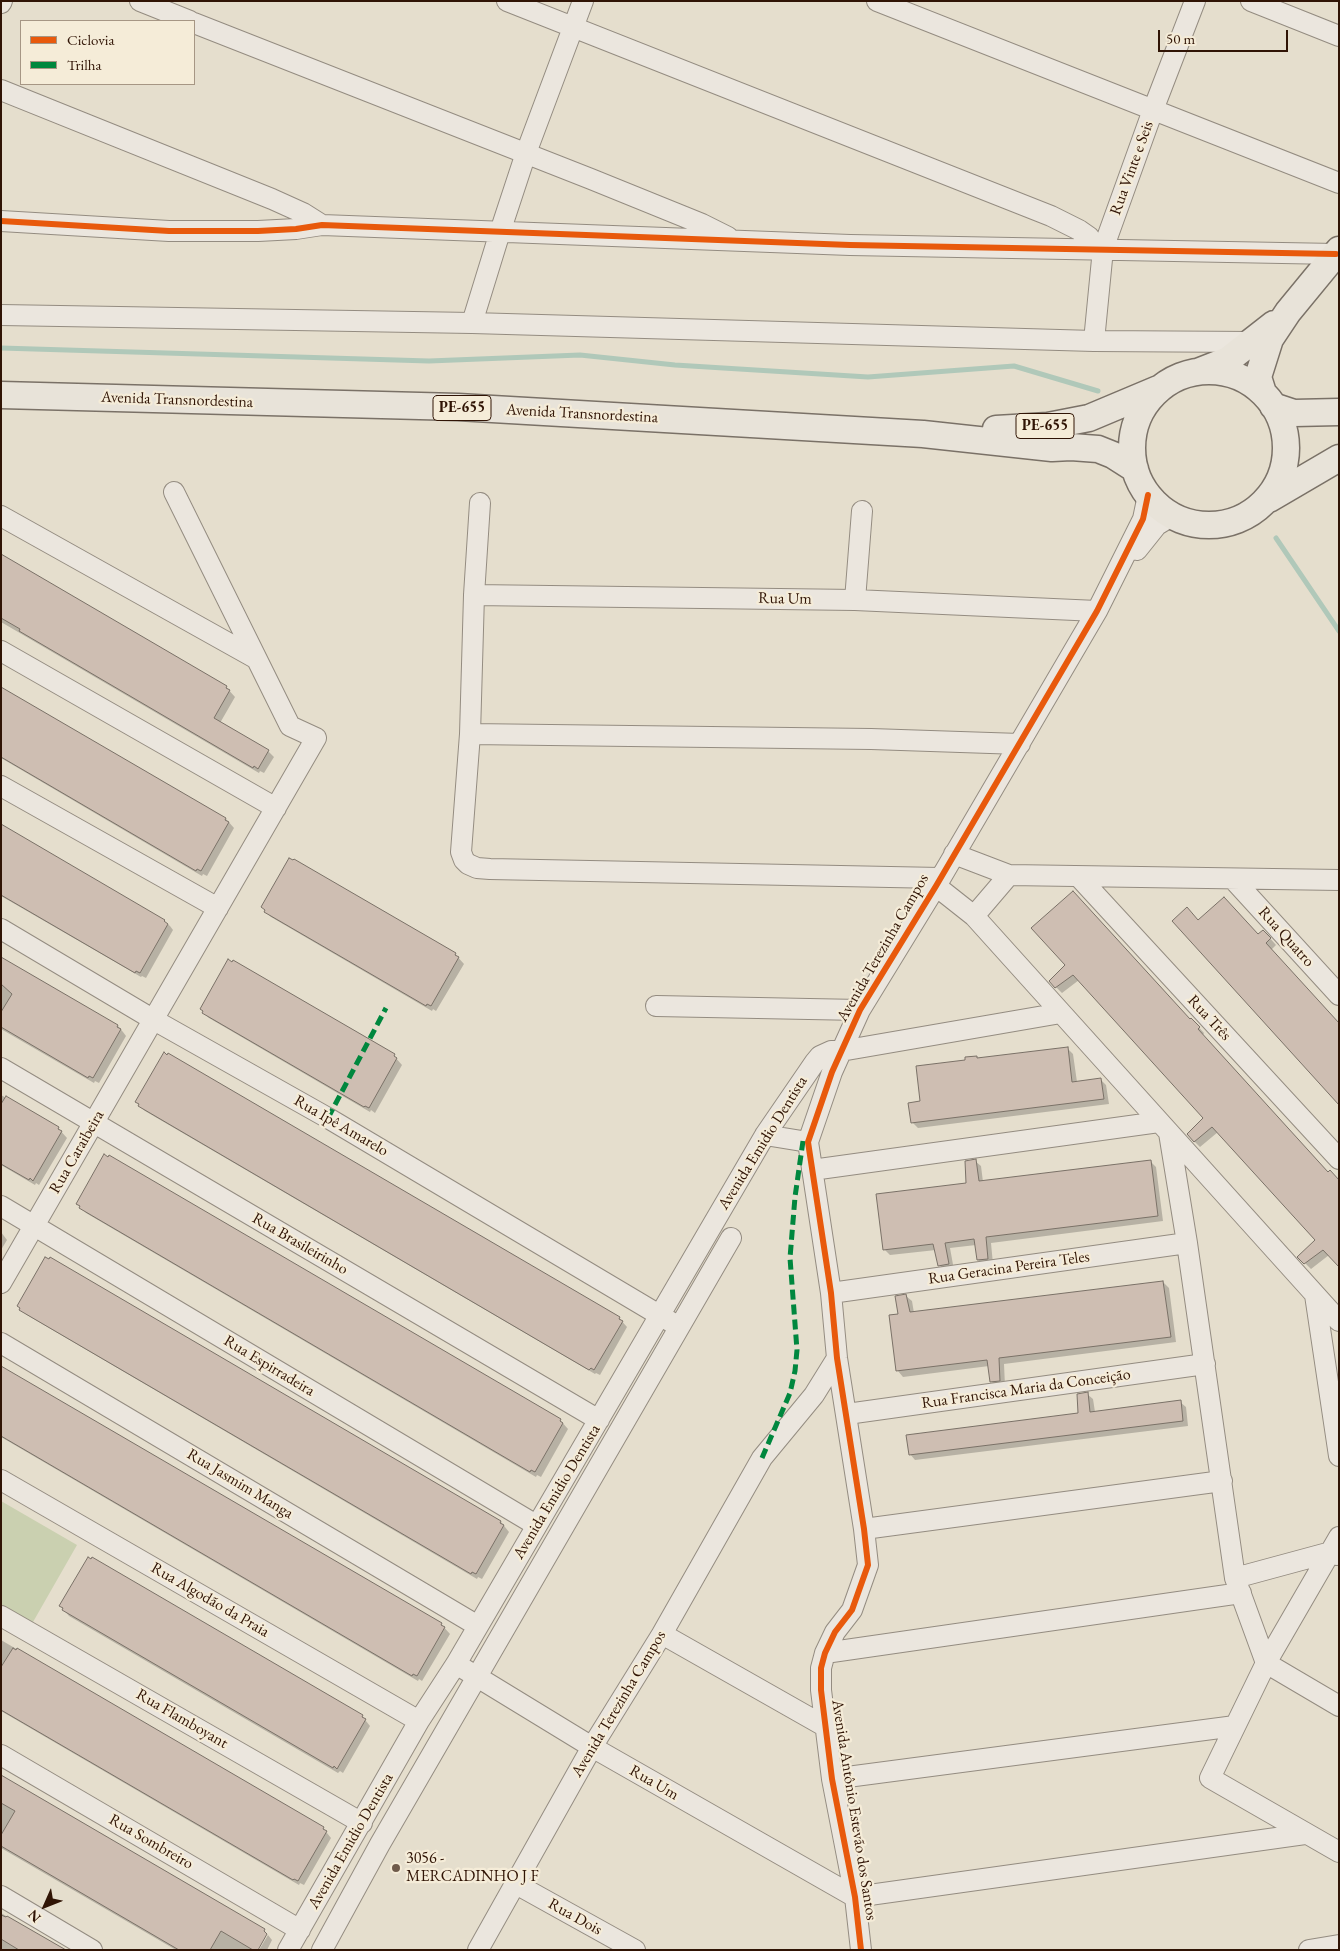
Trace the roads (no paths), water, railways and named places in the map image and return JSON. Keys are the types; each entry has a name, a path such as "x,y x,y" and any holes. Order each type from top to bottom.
{"main road":[{"path":"1266,501 1276,488 1282,474 1286,451 1283,427 1258,377 1261,362 1270,340 1288,312 1337,252"},
{"path":"1288,312 1253,342 1228,360 1198,372 1181,376 1161,388 1147,402 1136,424 1132,449 1135,469 1142,487 1161,508 1177,518 1193,524 1220,525 1245,517 1266,501 1339,458"},
{"path":"1198,372 1214,371 1244,380 1268,400 1294,413 1339,412"},
{"name":"Avenida Transnordestina","path":"923,434 1068,423 1089,418 1161,388"},
{"name":"Avenida Transnordestina","path":"1,395 458,407 923,434 1052,448 1098,449 1113,455 1135,469"}],"street":[{"path":"140,1 187,20"},
{"path":"507,1 1050,216 1079,230 1100,249"},
{"path":"472,323 526,153 583,1"},
{"path":"878,1 1339,183"},
{"name":"Rua Vinte e Seis","path":"1094,341 1100,249 1195,1"},
{"path":"1251,1 1339,36"},
{"path":"195,23 526,153 702,224 733,240"},
{"path":"1,90 272,199 303,213 322,225"},
{"path":"1,221 169,231 258,231 296,229 322,225 850,245 1337,252"},
{"path":"1,315 472,323 1094,341 1253,342"},
{"path":"174,492 255,658"},
{"path":"1109,588 1143,519 1148,495"},
{"path":"480,504 474,595 470,734 461,852 464,860 477,868 938,882 974,916 1339,1321"},
{"path":"855,600 862,511"},
{"path":"1,516 255,658"},
{"path":"1109,588 1157,525 1167,519 1177,518"},
{"name":"Avenida Terezinha Campos","path":"478,1950 592,1747 662,1634 762,1458 814,1395 837,1358 831,1293 808,1142 841,1051 860,1010 1020,744 1109,588"},
{"name":"Rua Um","path":"474,595 855,600 1097,611"},
{"path":"1,652 276,808"},
{"name":"Rua Caraibeira","path":"1,1283 316,738 290,726 255,658"},
{"path":"470,734 862,739 1020,744"},
{"path":"1,786 218,908"},
{"path":"954,854 1009,876 1339,880"},
{"path":"974,916 1009,876"},
{"name":"Rua Três","path":"1079,877 1339,1159"},
{"name":"Rua Quatro","path":"1233,879 1339,995"},
{"name":"Rua Ipê Amarelo","path":"1,929 154,1020 328,1118 659,1316 679,1326"},
{"path":"656,1006 860,1010"},
{"name":"Avenida Emidio Dentista","path":"288,1950 419,1721 456,1664 765,1135 815,1062 826,1053 1061,1013"},
{"name":"Rua Brasileirinho","path":"1,1068 599,1420"},
{"path":"812,1170 1164,1127"},
{"path":"1164,1127 1188,1243 1238,1585 1266,1663 1339,1706"},
{"path":"765,1135 808,1142"},
{"name":"Rua Espirradeira","path":"1,1206 536,1525"},
{"name":"Avenida Emidio Dentista","path":"322,1950 380,1844 731,1238"},
{"name":"Rua Geracina Pereira Teles","path":"831,1293 1188,1243"},
{"path":"1315,1295 1339,1456"},
{"name":"Rua Jasmim Manga","path":"1,1343 478,1626"},
{"name":"Avenida Antônio Estevão dos Santos","path":"837,1358 847,1414 868,1565 852,1610 836,1632 825,1653 821,1668 821,1690 832,1779 855,1897 861,1950"},
{"name":"Rua Francisca Maria da Conceição","path":"847,1414 1205,1364"},
{"name":"Rua Algodão da Praia","path":"1,1480 419,1721"},
{"path":"864,1529 1222,1481"},
{"path":"825,1653 1238,1585 1336,1548"},
{"path":"1336,1548 1266,1663 1210,1778 1339,1852"},
{"name":"Rua Flamboyant","path":"1,1616 362,1823"},
{"path":"662,1634 826,1727"},
{"name":"Rua Um","path":"456,1664 592,1747 855,1897"},
{"path":"832,1779 1235,1726"},
{"name":"Rua Sombreiro","path":"1,1755 300,1930"},
{"path":"855,1897 1305,1834"},
{"name":"Rua Dois","path":"516,1884 635,1950"},
{"path":"1,1896 92,1950"},
{"path":"1309,1950 1339,1945"}],"waterway":[{"path":"1,348 429,361 580,355 675,365 868,377 1014,366 1098,391"},
{"path":"1276,538 1339,631"}],"place":[{"name":"3056 - MERCADINHO J F","path":"396,1868"}]}
